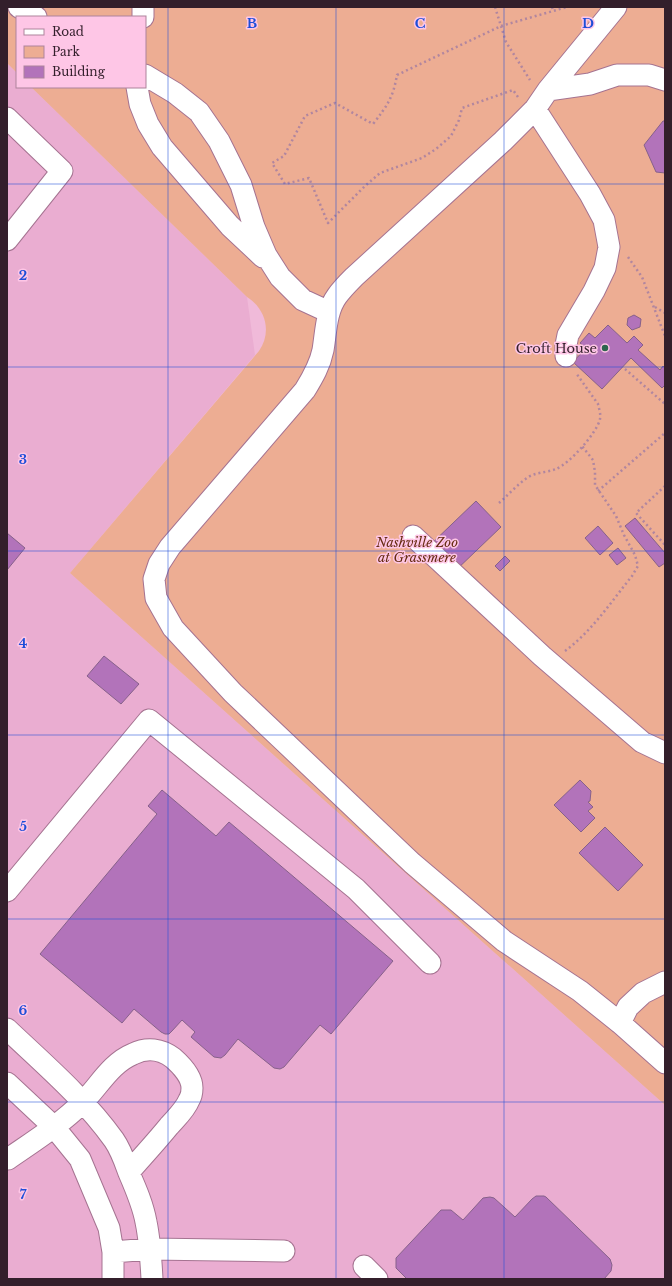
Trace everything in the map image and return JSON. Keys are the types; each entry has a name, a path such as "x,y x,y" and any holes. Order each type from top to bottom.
{"street":[{"path":"19,7 34,16"},
{"path":"616,7 539,103 503,141 354,277 336,296 325,332 323,351 316,372 305,390 170,547 159,564 154,579 156,598 173,628 233,693 412,863 504,941 580,991 620,1023 665,1063"},
{"path":"539,103 617,75 649,75 665,80"},
{"path":"146,76 175,92 199,112 219,141 241,185 254,227 272,265 280,277 303,300 330,312"},
{"path":"137,88 140,104 148,124 162,147 230,226 272,265"},
{"path":"539,103 604,220 610,247 605,268 594,291 568,335 566,356"},
{"path":"7,118 62,172 7,240"},
{"path":"413,536 542,656 642,742 665,754"},
{"path":"7,891 149,720 356,889 430,963"},
{"path":"620,1023 628,1007 643,993 665,982"},
{"path":"7,1029 66,1084 83,1102 114,1141 124,1158 146,1221 152,1279"},
{"path":"8,1159 54,1127 83,1102 110,1071 127,1057 137,1052 151,1049 163,1052 175,1060 186,1072 192,1088 189,1100 181,1112 129,1172"},
{"path":"7,1083 54,1127 80,1159 109,1228 113,1252 114,1279"},
{"path":"113,1252 150,1249 284,1251"}],"path":[{"path":"495,7 506,42 539,103"},
{"path":"552,7 553,11"},
{"path":"539,103 513,90 462,108 459,120 451,136 436,149 422,158 380,173 364,186 328,223 309,178 285,184 272,163 284,156 305,116 335,103 373,124 388,104 394,91 397,75 501,26 567,7"},
{"path":"625,252 642,277 665,336"},
{"path":"654,306 665,313"},
{"path":"499,503 527,478 556,469 567,462 582,446 600,421 600,410 595,399 573,370 566,356"},
{"path":"625,369 665,404"},
{"path":"598,491 665,433"},
{"path":"542,656 555,655 564,652 576,643 586,633 632,576 638,566 636,555 624,535 616,516 594,485 595,472 592,460 582,446"},
{"path":"665,486 636,513 665,544"}],"shaded area":[{"path":"7,63 16,72 16,88 32,88 247,297 255,355 70,573 665,1105 665,1279 7,1279"}],"green space":[{"name":"Nashville Zoo at Grassmere","path":"7,7 665,7 665,1105 70,573 259,351 263,344 266,329 263,314 254,302 247,297 32,88 146,88 146,16 16,16 16,72 7,63"}],"building":[{"path":"663,121 665,121 665,173 656,172 644,145"},
{"path":"634,315 641,319 640,327 632,330 627,325 628,318"},
{"path":"608,325 627,343 634,336 643,345 638,350 660,370 663,366 665,368 665,385 662,388 631,358 602,389 573,362 586,348 580,343 589,333 595,338"},
{"path":"476,501 501,527 453,573 428,547"},
{"path":"635,518 665,553 665,563 659,567 625,526"},
{"path":"598,526 613,543 600,555 585,538"},
{"path":"7,533 25,548 7,570"},
{"path":"618,548 626,558 617,565 609,555"},
{"path":"505,556 510,561 500,571 495,566"},
{"path":"104,656 139,684 121,704 87,676"},
{"path":"580,780 591,791 590,801 588,802 593,807 588,811 595,818 581,832 554,805"},
{"path":"162,790 216,836 229,822 393,961 331,1034 320,1025 284,1067 280,1069 274,1068 238,1039 221,1058 214,1057 191,1037 195,1032 182,1020 169,1034 165,1034 134,1009 122,1023 40,954 157,814 148,806"},
{"path":"605,827 643,865 618,891 579,853"},
{"path":"536,1196 546,1197 610,1259 612,1265 611,1271 604,1279 407,1279 396,1268 396,1258 441,1210 451,1210 463,1220 483,1198 490,1197 494,1198 515,1217"}],"place":[{"name":"Croft House","path":"605,348"}]}
